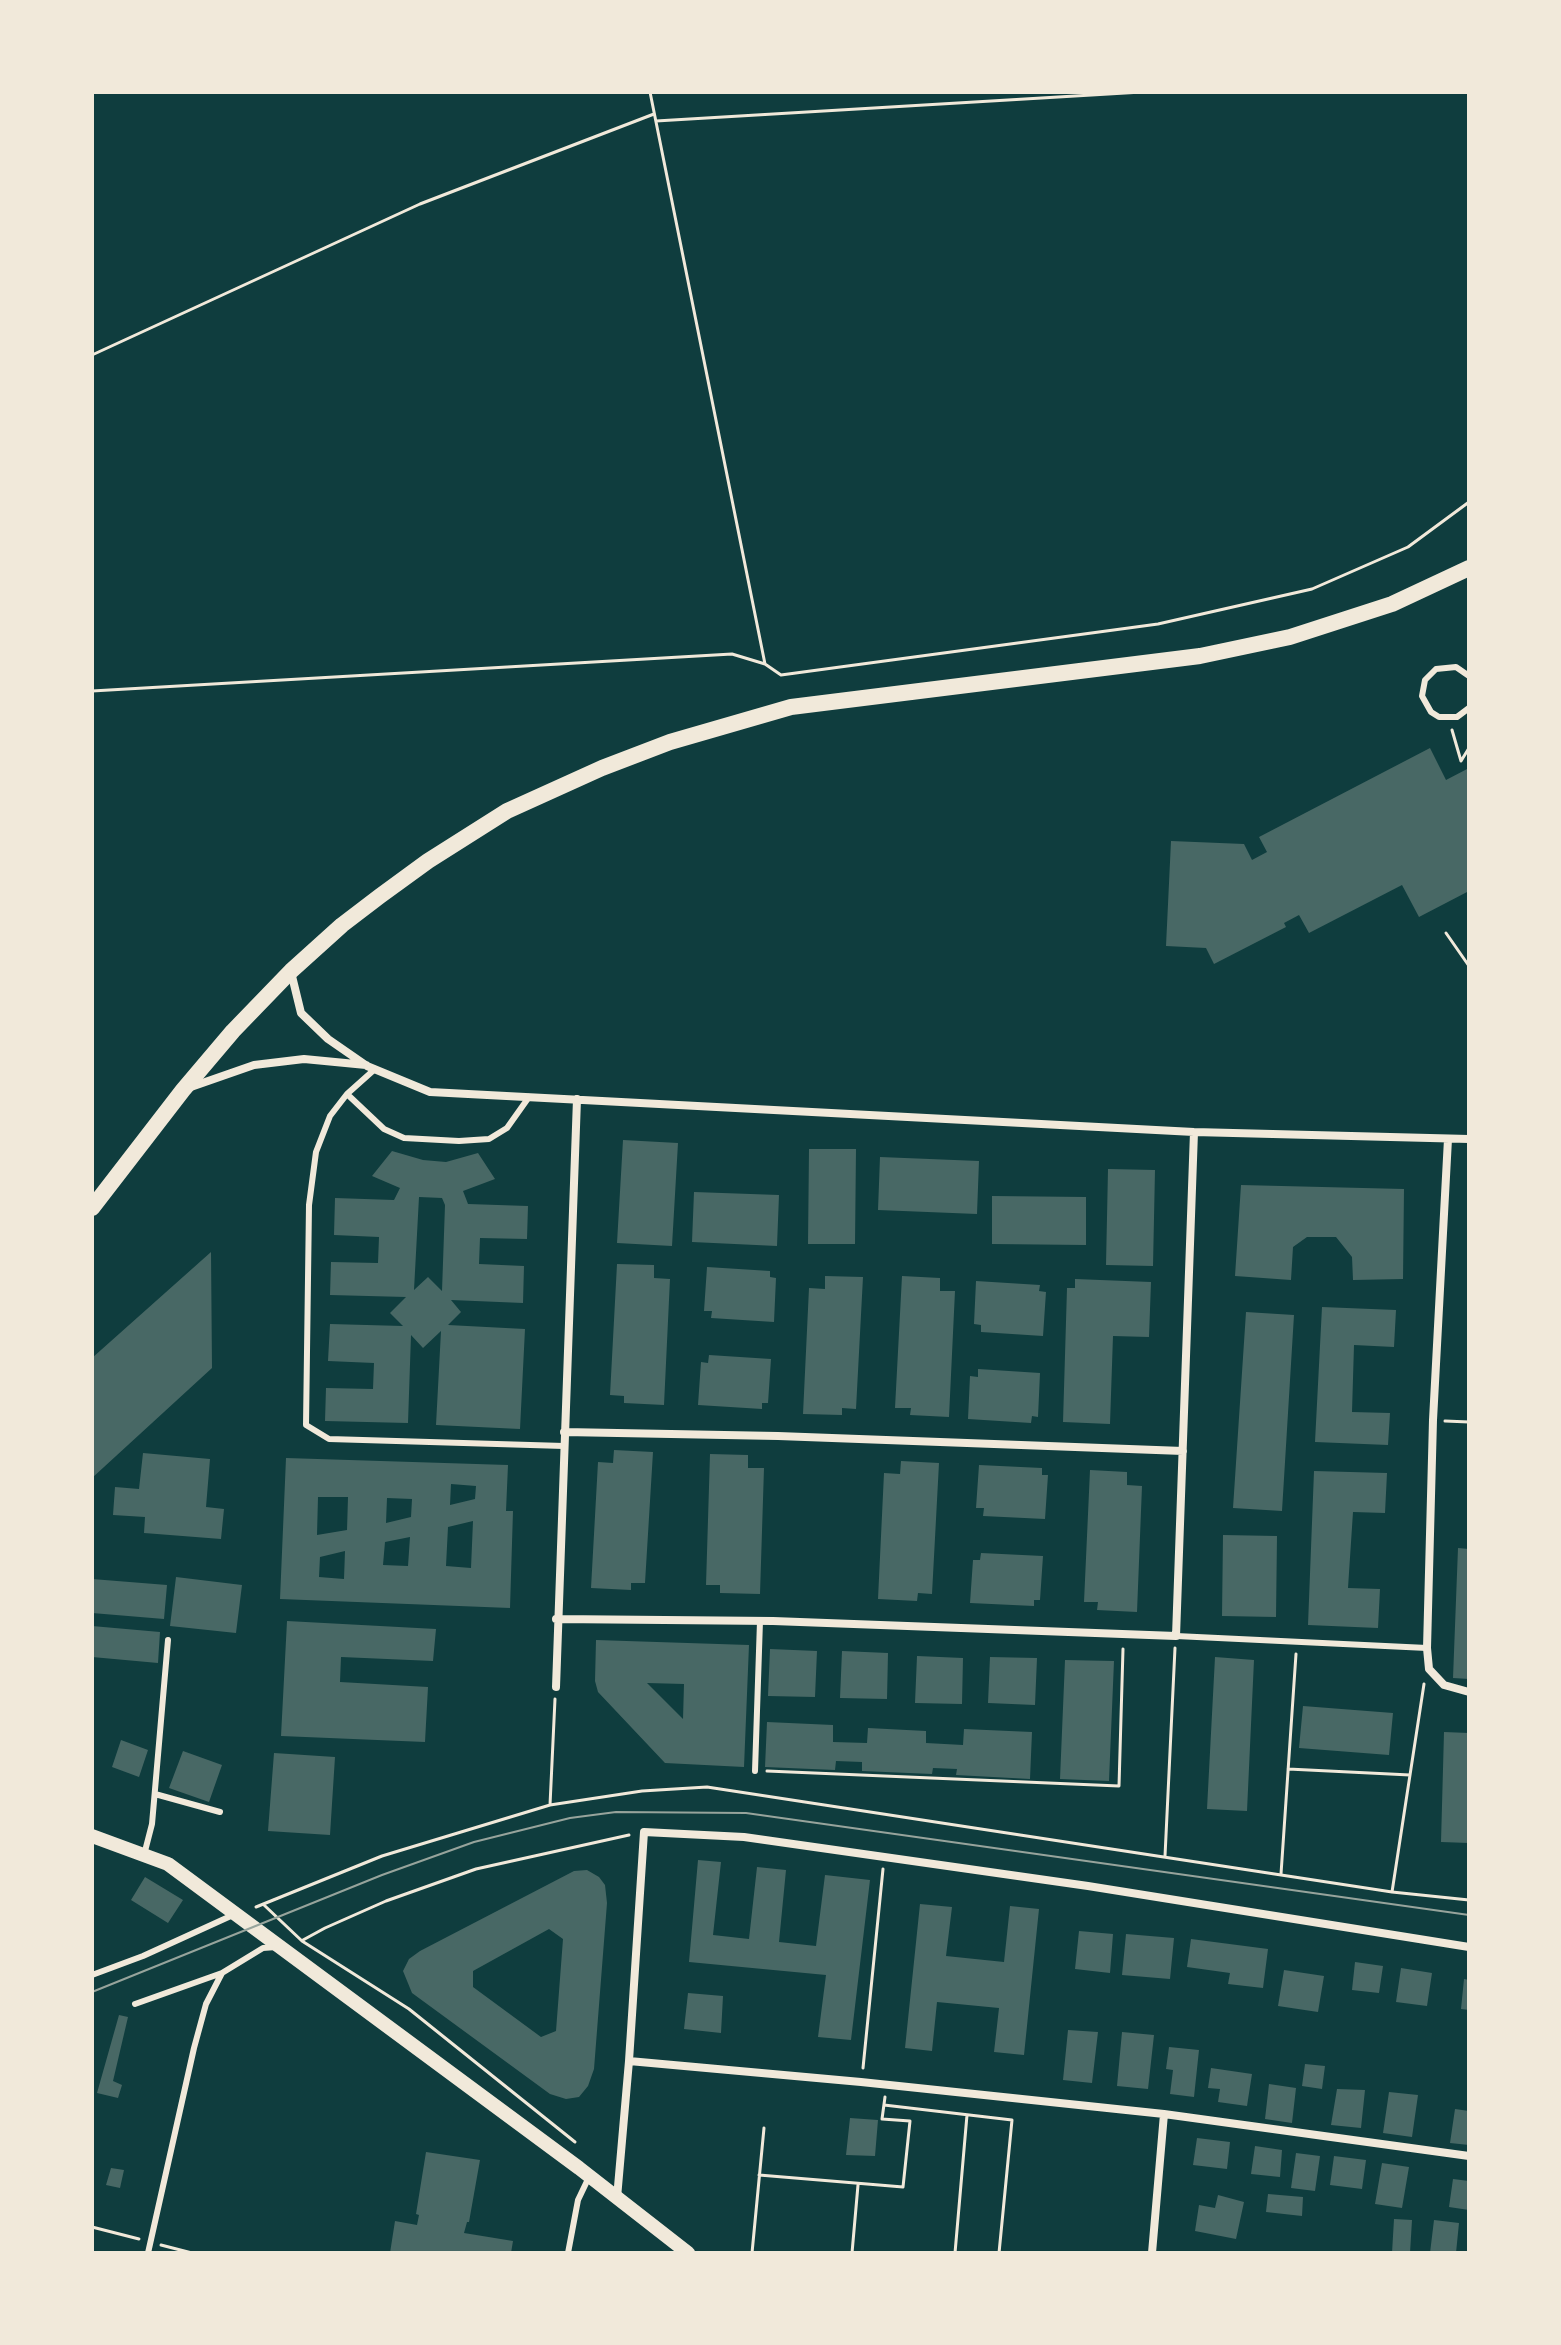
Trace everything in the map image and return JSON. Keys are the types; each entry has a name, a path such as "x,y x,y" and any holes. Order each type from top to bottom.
{"main road":[{"path":"92,1208 183,1090 233,1031 291,971 380,896 507,811 602,768 670,742 791,707 1200,656 1290,637 1392,604 1466,571"}],"street":[{"path":"291,971 301,1013 328,1039 371,1067 430,1092 1194,1132 1469,1139"},
{"path":"183,1090 254,1065 304,1059 371,1067"},
{"path":"556,1687 556,1619 577,1099"},
{"path":"556,1619 760,1621 1176,1636 1194,1132"},
{"path":"1448,1139 1433,1420 1427,1648 1429,1669 1444,1685 1469,1692"},
{"path":"564,1432 778,1436 1183,1451"},
{"path":"617,2199 644,1832 744,1837 1469,1947"},
{"path":"92,1836 168,1864 688,2253"},
{"path":"629,2061 886,2084 1164,2114 1469,2156"},
{"path":"1152,2253 1164,2114"}],"lane":[{"path":"1469,676 1456,667 1436,669 1425,680 1422,696 1425,705 1439,717 1457,717 1469,708"},
{"path":"371,1067 330,1116 316,1152 309,1205 306,1425 329,1439 564,1446"},
{"path":"347,1094 384,1129 404,1138 459,1141 489,1139 507,1128 529,1097"},
{"path":"755,1771 760,1621"},
{"path":"1176,1636 1427,1648"},
{"path":"144,1855 152,1824 168,1640"},
{"path":"155,1794 220,1812"},
{"path":"92,1975 237,1914"},
{"path":"135,2004 222,1973 263,1948 280,1946"},
{"path":"148,2253 194,2048 206,2004 222,1973"},
{"path":"568,2253 578,2200 589,2177"}],"path":[{"path":"650,92 765,664"},
{"path":"656,121 1142,92"},
{"path":"92,355 420,204 654,114"},
{"path":"92,691 732,654 765,664 781,675 1158,624 1312,589 1408,547 1469,502"},
{"path":"1448,719 1461,761 1469,748"},
{"path":"1446,933 1469,966"},
{"path":"1433,1420 1469,1422"},
{"path":"764,1771 1119,1786 1124,1634"},
{"path":"1165,1856 1176,1636"},
{"path":"1281,1875 1297,1643"},
{"path":"1392,1892 1421,1691 1429,1669"},
{"path":"550,1805 556,1687"},
{"path":"1288,1769 1410,1775"},
{"path":"302,1941 386,1901 476,1869 644,1832"},
{"path":"861,2082 884,1857"},
{"path":"264,1905 302,1941 409,2009 581,2147"},
{"path":"759,2175 903,2187 910,2121 882,2119 886,2084"},
{"path":"884,2105 1012,2120 999,2253"},
{"path":"955,2253 967,2115"},
{"path":"752,2253 764,2128"},
{"path":"852,2253 858,2183"},
{"path":"92,2227 192,2253"}],"building":[{"path":"1430,748 1446,780 1469,768 1469,891 1419,917 1402,885 1309,933 1299,915 1284,923 1286,927 1214,964 1206,948 1166,946 1171,841 1244,844 1252,860 1267,852 1259,837"},
{"path":"623,1140 678,1143 672,1246 617,1243"},
{"path":"809,1149 856,1149 855,1244 808,1244"},
{"path":"392,1151 423,1160 446,1162 478,1153 495,1179 463,1191 468,1204 528,1206 527,1239 480,1238 479,1264 524,1266 523,1303 451,1300 461,1312 448,1325 525,1329 520,1429 436,1425 441,1331 423,1348 411,1335 408,1423 325,1421 326,1388 373,1389 374,1363 328,1361 330,1324 403,1326 390,1313 406,1297 330,1295 331,1262 378,1263 379,1237 334,1235 335,1198 394,1200 400,1188 372,1176","holes":["419,1197 442,1198 445,1205 442,1291 428,1277 414,1290"]},
{"path":"880,1157 979,1161 977,1214 878,1210"},
{"path":"1108,1169 1155,1170 1153,1266 1106,1265"},
{"path":"1241,1185 1404,1189 1403,1279 1353,1280 1352,1257 1336,1237 1307,1237 1293,1247 1291,1280 1235,1276"},
{"path":"694,1192 779,1195 777,1246 692,1242"},
{"path":"992,1196 1086,1197 1086,1245 992,1244"},
{"path":"211,1252 212,1368 92,1478 92,1358"},
{"path":"617,1264 654,1265 654,1278 670,1279 664,1405 624,1403 624,1396 610,1395"},
{"path":"707,1267 770,1271 770,1277 776,1278 774,1322 711,1318 712,1311 704,1311"},
{"path":"825,1276 863,1277 856,1409 842,1408 842,1415 803,1414 809,1288 825,1289"},
{"path":"902,1276 940,1278 940,1291 955,1291 949,1417 910,1415 911,1408 895,1408"},
{"path":"1075,1279 1151,1282 1149,1337 1113,1336 1110,1424 1063,1422 1067,1288 1075,1288"},
{"path":"976,1281 1040,1285 1039,1291 1046,1292 1043,1336 981,1332 981,1325 974,1324"},
{"path":"1322,1307 1396,1310 1394,1347 1354,1345 1352,1412 1390,1413 1388,1445 1315,1442"},
{"path":"1246,1312 1294,1315 1282,1511 1233,1508"},
{"path":"709,1355 771,1359 768,1403 762,1403 762,1409 698,1405 701,1362 708,1363"},
{"path":"978,1369 1040,1373 1038,1417 1032,1416 1031,1423 968,1419 970,1376 978,1377"},
{"path":"614,1450 653,1452 645,1583 631,1583 631,1590 591,1588 598,1462 613,1463"},
{"path":"143,1453 210,1459 206,1507 224,1509 221,1539 144,1533 145,1517 113,1515 115,1487 139,1489"},
{"path":"710,1454 748,1455 748,1468 764,1468 760,1594 720,1593 720,1585 706,1585"},
{"path":"286,1458 508,1465 506,1511 513,1511 510,1608 280,1599","holes":["451,1484 476,1486 475,1499 450,1505","318,1497 348,1497 347,1530 317,1535","387,1498 412,1499 411,1517 386,1523","473,1521 471,1568 446,1566 448,1527","410,1537 408,1566 383,1565 385,1542","345,1551 344,1579 319,1577 320,1557"]},
{"path":"901,1461 939,1463 932,1594 918,1593 917,1601 878,1599 884,1473 900,1474"},
{"path":"979,1465 1042,1468 1042,1475 1048,1475 1045,1519 983,1516 984,1508 976,1508"},
{"path":"1090,1470 1127,1472 1127,1485 1142,1486 1137,1612 1097,1610 1098,1602 1084,1602"},
{"path":"1314,1471 1387,1473 1385,1513 1353,1512 1348,1588 1380,1589 1378,1628 1308,1625"},
{"path":"1223,1535 1277,1536 1276,1617 1222,1616"},
{"path":"1458,1548 1469,1549 1469,1679 1453,1678"},
{"path":"981,1553 1043,1556 1040,1600 1034,1600 1034,1606 970,1603 973,1560 980,1560"},
{"path":"176,1577 242,1585 236,1633 170,1626"},
{"path":"92,1579 167,1585 164,1619 92,1613"},
{"path":"287,1621 436,1629 433,1661 341,1657 340,1682 428,1687 425,1742 281,1736"},
{"path":"92,1626 160,1632 158,1663 92,1657"},
{"path":"596,1640 749,1645 744,1767 665,1763 598,1692 595,1681","holes":["647,1683 684,1684 683,1719"]},
{"path":"770,1649 817,1651 815,1697 768,1696"},
{"path":"842,1651 888,1653 887,1699 840,1698"},
{"path":"917,1656 963,1658 962,1704 915,1703"},
{"path":"990,1657 1037,1658 1035,1705 988,1703"},
{"path":"1215,1657 1254,1660 1247,1811 1207,1809"},
{"path":"1065,1660 1114,1661 1109,1781 1060,1779"},
{"path":"1303,1706 1393,1713 1389,1755 1299,1748"},
{"path":"767,1722 833,1725 833,1742 867,1743 868,1728 926,1731 926,1743 963,1745 964,1729 1032,1732 1030,1779 956,1775 957,1769 933,1768 932,1774 862,1771 862,1762 836,1761 835,1770 765,1767"},
{"path":"1444,1732 1469,1733 1469,1843 1441,1842"},
{"path":"121,1740 148,1750 139,1777 112,1767"},
{"path":"183,1751 222,1765 209,1802 169,1788"},
{"path":"274,1753 335,1757 330,1835 268,1831"},
{"path":"698,1860 721,1862 713,1935 749,1939 757,1867 786,1870 779,1942 816,1946 825,1875 870,1880 851,2040 818,2037 826,1975 689,1962"},
{"path":"587,1870 599,1877 605,1885 607,1903 594,2069 588,2086 579,2097 566,2099 550,2094 412,1993 403,1971 409,1959 420,1951 574,1871","holes":["549,1929 563,1939 556,2031 541,2037 473,1987 473,1971"]},
{"path":"145,1877 183,1900 168,1923 131,1900"},
{"path":"920,1904 952,1907 946,1956 1004,1962 1010,1906 1039,1909 1024,2055 994,2052 999,2008 937,2002 932,2051 905,2048"},
{"path":"1079,1931 1113,1934 1110,1973 1075,1969"},
{"path":"1126,1934 1174,1938 1170,1979 1122,1975"},
{"path":"1191,1939 1268,1949 1263,1988 1228,1984 1230,1973 1187,1967"},
{"path":"1355,1962 1383,1966 1379,1993 1352,1990"},
{"path":"1401,1968 1432,1973 1427,2006 1396,2002"},
{"path":"1284,1970 1324,1976 1318,2012 1278,2006"},
{"path":"1464,1979 1469,1980 1469,2010 1461,2009"},
{"path":"688,1993 723,1996 721,2033 684,2029"},
{"path":"119,2015 128,2017 113,2081 122,2085 118,2098 97,2093"},
{"path":"1068,2030 1098,2032 1092,2083 1063,2080"},
{"path":"1122,2032 1154,2035 1148,2089 1117,2086"},
{"path":"1169,2047 1199,2050 1194,2097 1170,2094 1173,2070 1166,2069"},
{"path":"1305,2064 1325,2066 1322,2089 1302,2086"},
{"path":"1211,2068 1252,2074 1247,2106 1218,2102 1220,2089 1208,2088"},
{"path":"1269,2084 1296,2088 1292,2123 1265,2119"},
{"path":"1337,2089 1365,2090 1361,2128 1331,2125"},
{"path":"1389,2092 1418,2095 1412,2137 1383,2133"},
{"path":"1455,2109 1469,2111 1469,2145 1450,2143"},
{"path":"850,2118 878,2120 875,2156 846,2155"},
{"path":"1197,2138 1230,2142 1227,2169 1193,2165"},
{"path":"1255,2146 1282,2150 1280,2177 1251,2174"},
{"path":"426,2152 480,2160 469,2222 464,2233 513,2241 511,2253 390,2253 395,2221 417,2225"},
{"path":"1296,2153 1320,2156 1315,2191 1291,2188"},
{"path":"1334,2156 1366,2160 1362,2189 1330,2185"},
{"path":"1382,2163 1409,2167 1402,2208 1375,2204"},
{"path":"111,2168 124,2170 120,2188 106,2185"},
{"path":"1453,2179 1469,2181 1469,2210 1449,2207"},
{"path":"1268,2194 1303,2197 1302,2216 1266,2212"},
{"path":"1218,2195 1244,2202 1236,2239 1195,2231 1199,2205 1215,2208"},
{"path":"1394,2219 1412,2220 1410,2253 1392,2253"},
{"path":"1434,2220 1459,2223 1456,2253 1430,2253"}],"tram line":[{"path":"92,1992 382,1875 474,1842 570,1818 616,1812 746,1813 1469,1915"}]}
